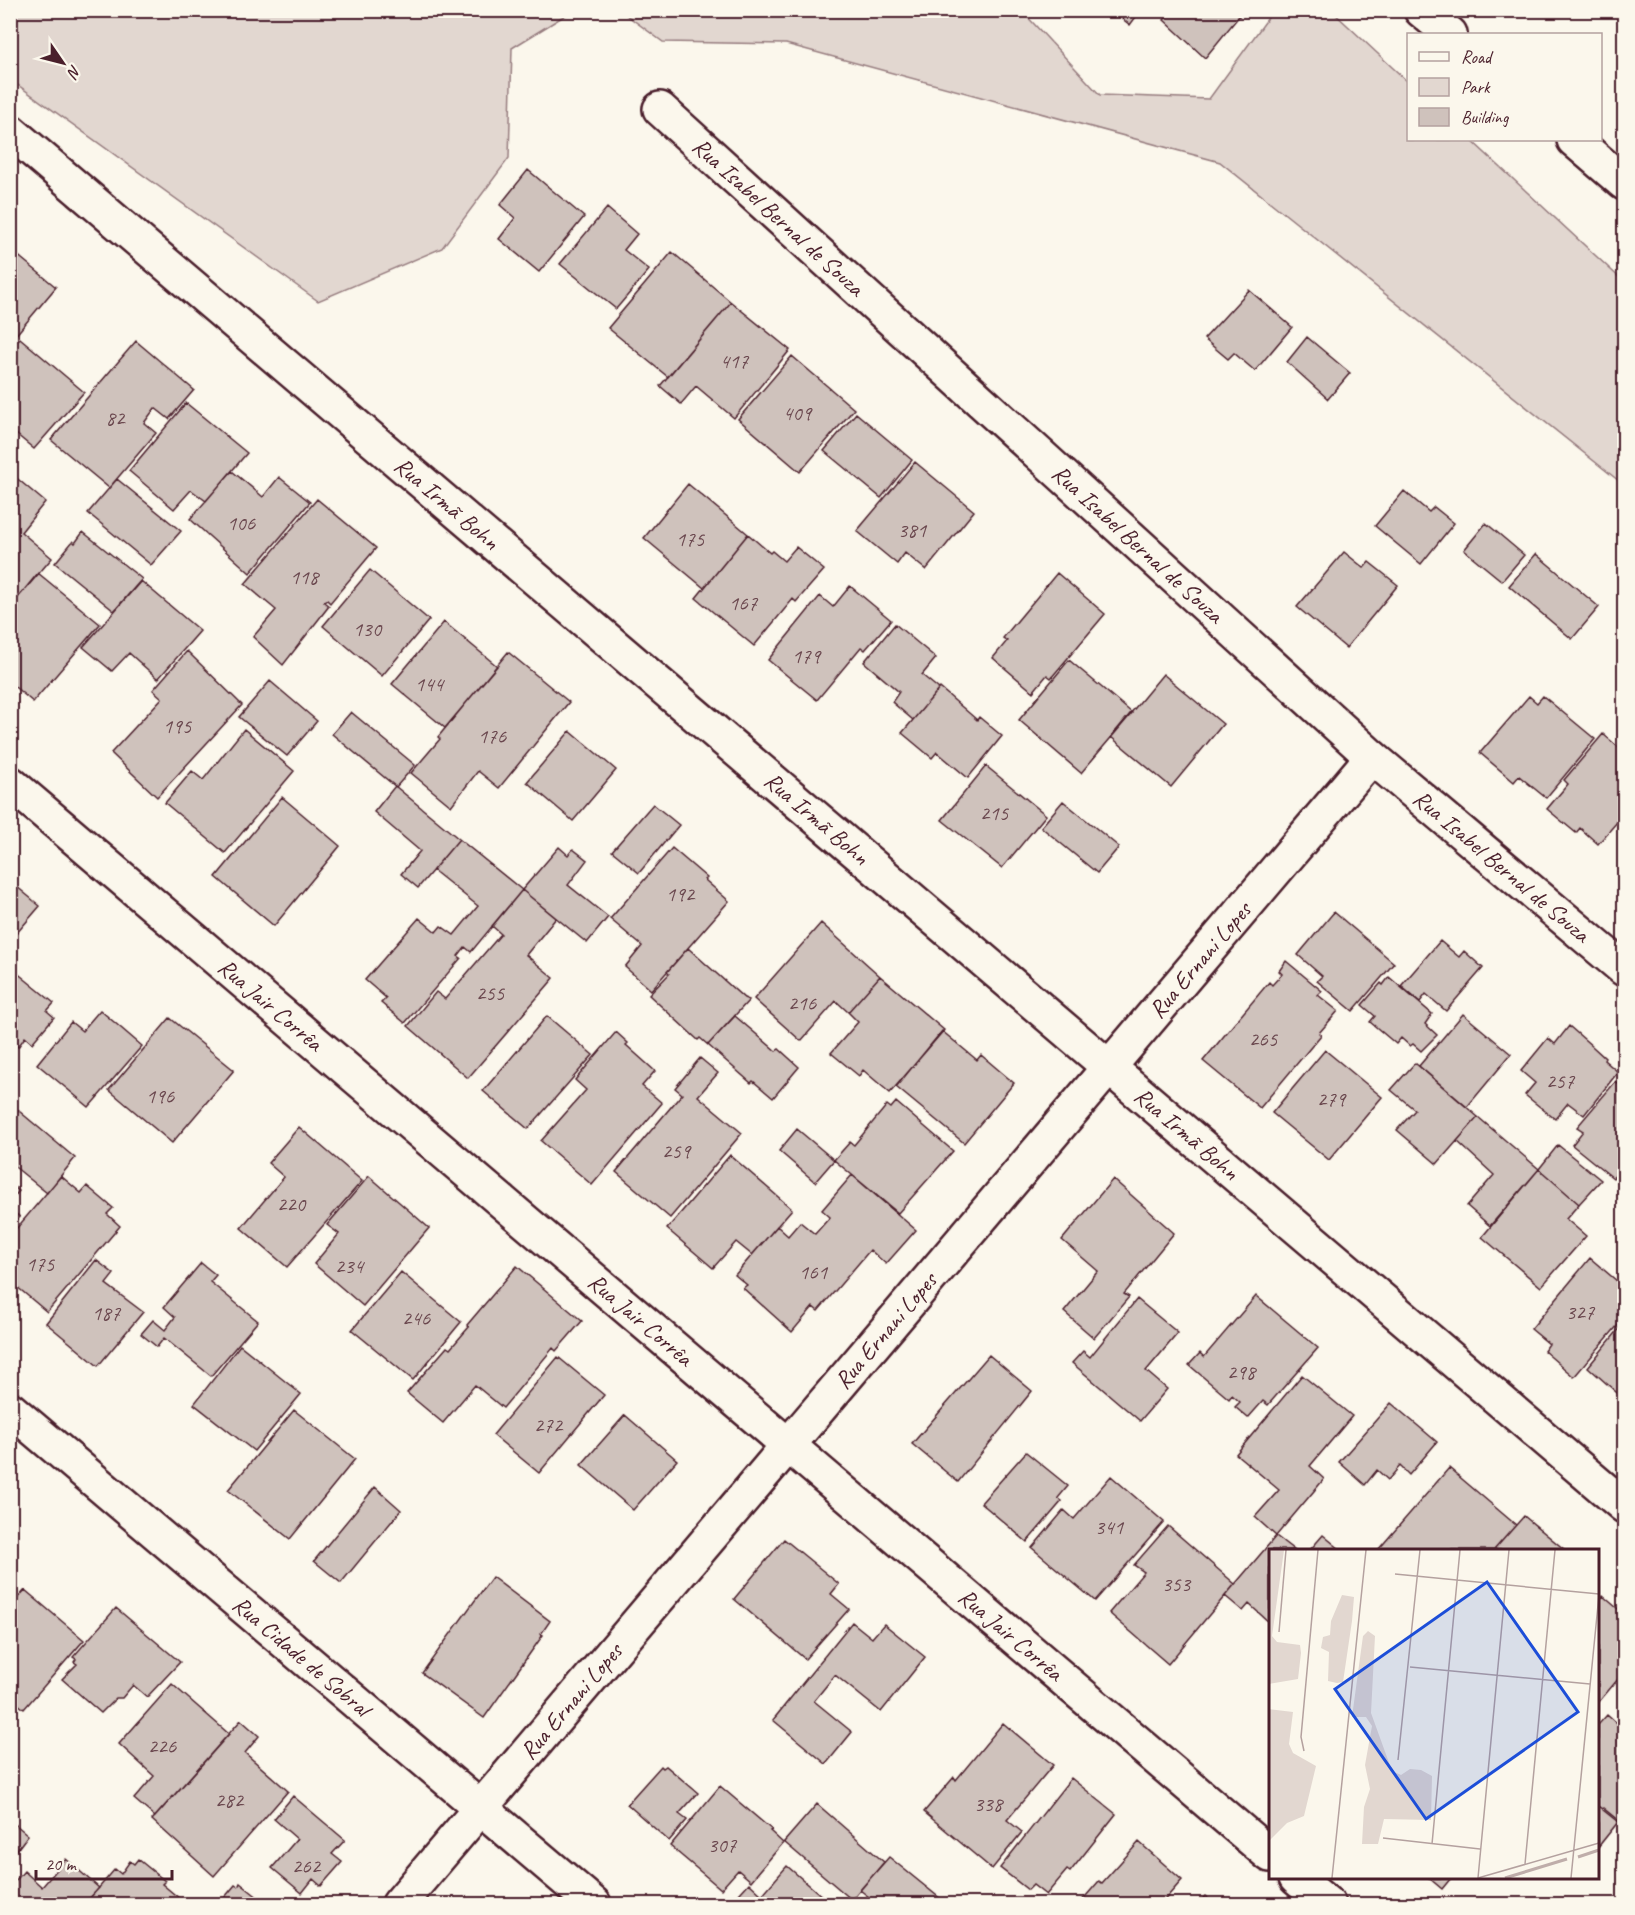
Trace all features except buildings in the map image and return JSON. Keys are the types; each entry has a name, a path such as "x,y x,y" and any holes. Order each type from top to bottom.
{"street":[{"path":"1421,10 1449,33"},
{"name":"Rua Isabel Bernal de Souza","path":"660,109 1372,757 1624,969"},
{"name":"Rua Irmã Bohn","path":"10,131 1624,1506"},
{"path":"1575,141 1624,183"},
{"name":"Rua Ernani Lopes","path":"399,1905 1372,757"},
{"name":"Rua Jair Corrêa","path":"10,783 1269,1855"},
{"name":"Rua Cidade de Sobral","path":"10,1409 594,1905"},
{"path":"1297,1879 1328,1905"}],"green space":[{"path":"11,10 572,11 512,48 509,158 442,248 318,301 11,80"},
{"path":"621,11 1022,11 1100,95 1209,99 1273,11 1332,11 1407,81 1407,141 1472,141 1624,282 1624,485 1220,162 786,44 663,42"}]}
